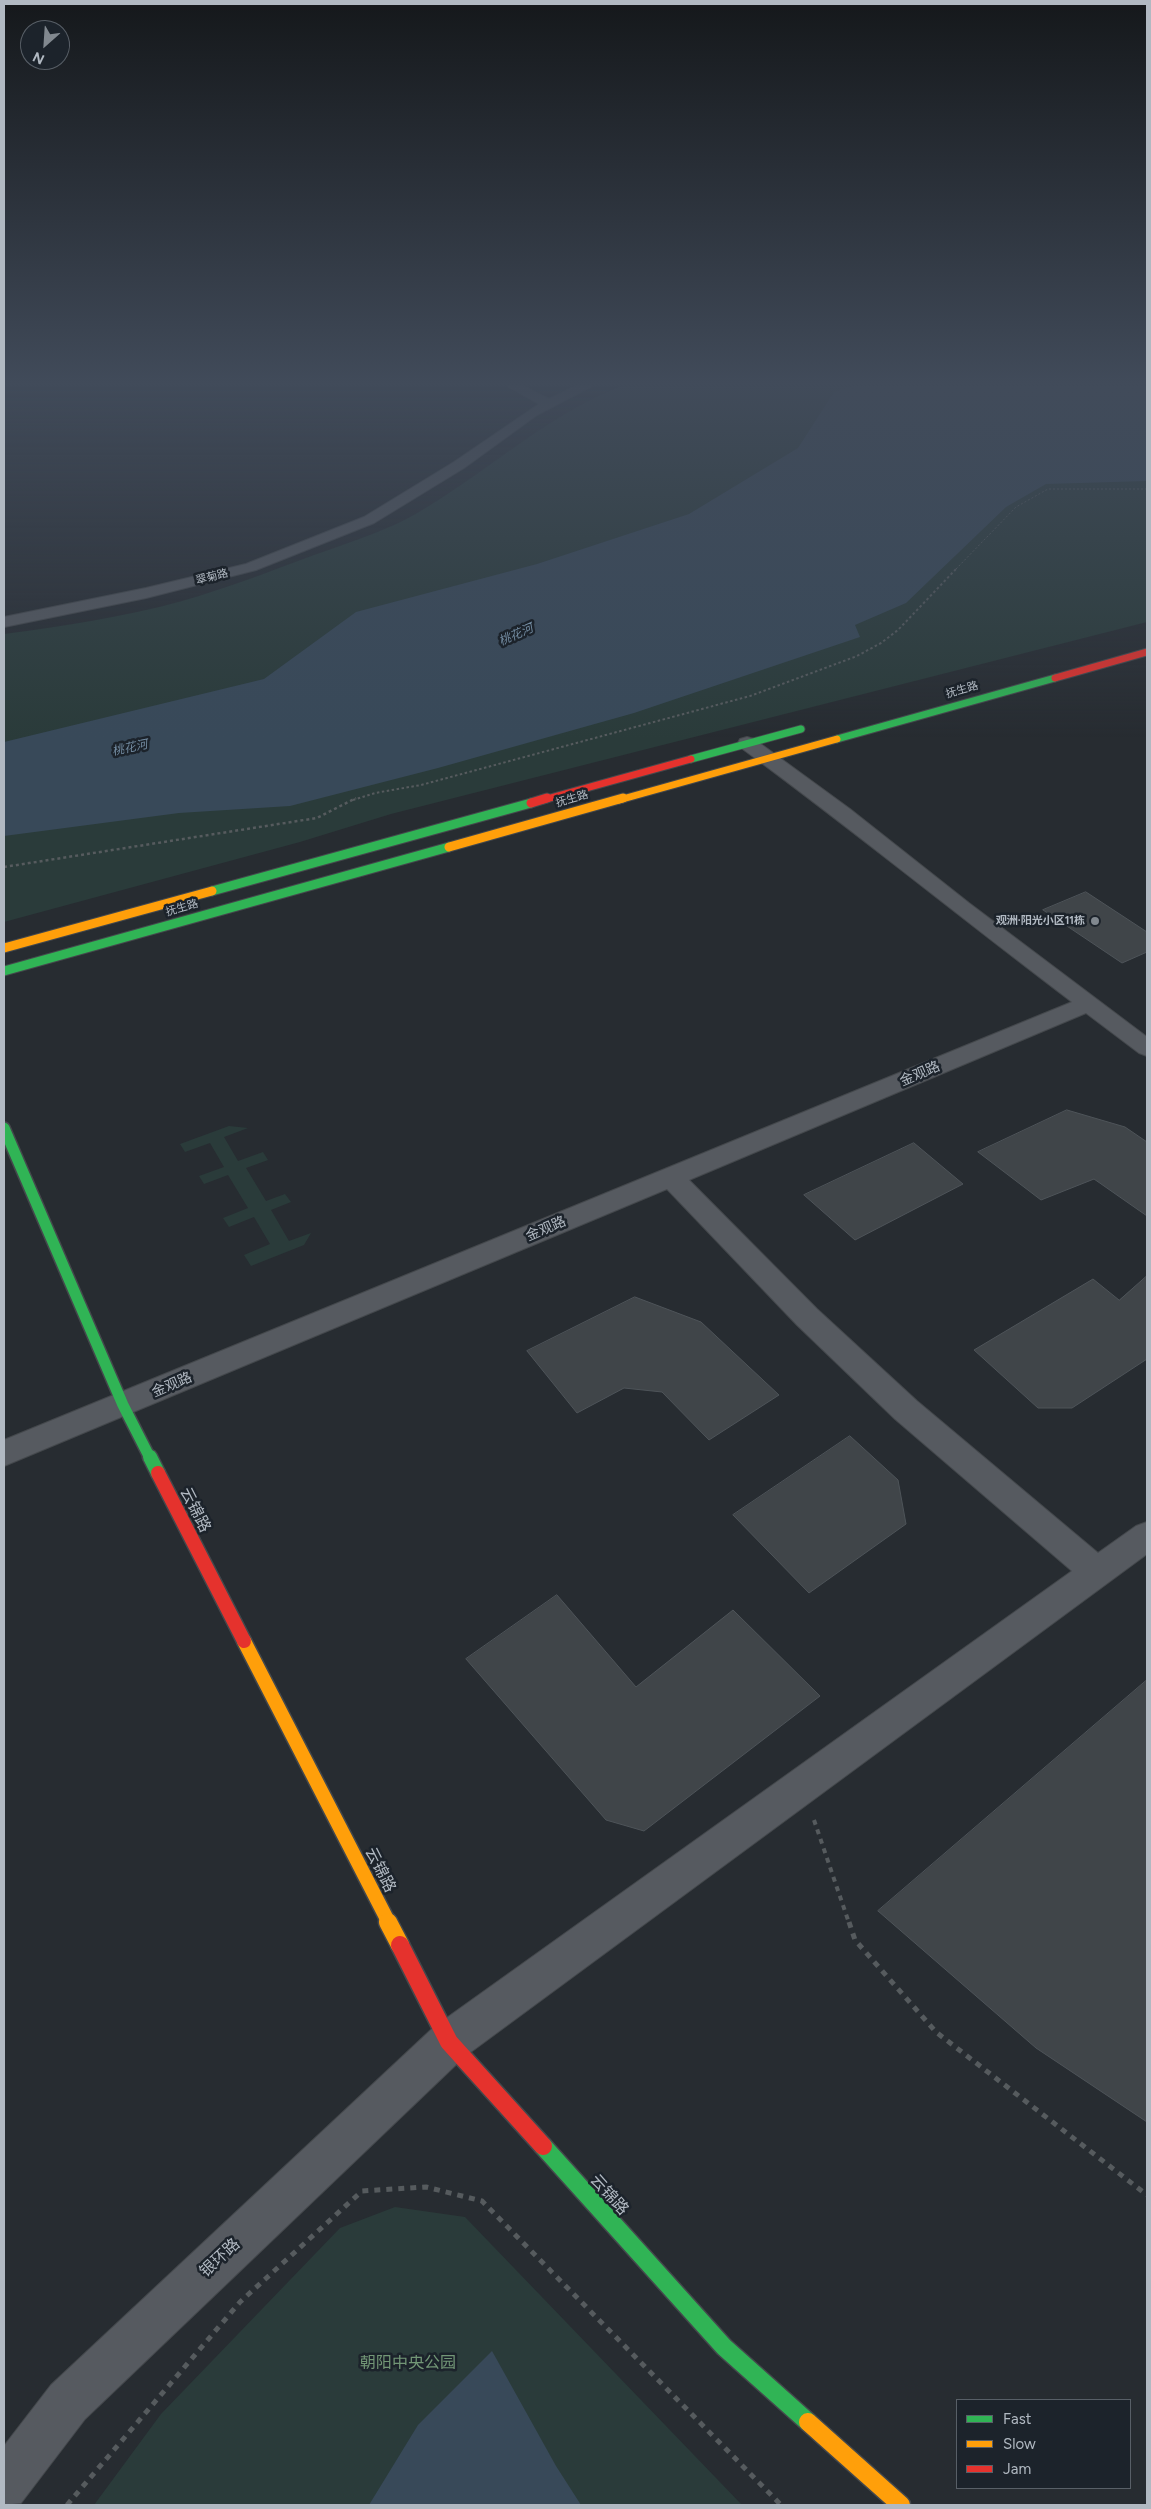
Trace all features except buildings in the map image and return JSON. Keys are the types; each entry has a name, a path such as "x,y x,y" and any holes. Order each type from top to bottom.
{"main road":[{"name":"抚生路","path":"4,971 1147,652"},
{"name":"抚生路","path":"4,948 811,726"},
{"name":"云锦路","path":"4,1128 123,1405 449,2042 724,2346 901,2505"}],"street":[{"name":"翠菊路","path":"4,622 146,594 251,567 360,524 395,503"},
{"path":"747,743 843,813 961,908 1147,1048"},
{"name":"金观路","path":"4,1453 1088,1004"},
{"path":"671,1177 807,1317 906,1410 1098,1572"},
{"name":"银环路","path":"4,2486 68,2402 449,2042 1147,1536"}],"path":[{"path":"4,867 317,818 354,799 374,793 421,785 750,696 858,656 880,644 898,630 1016,506 1021,503"},
{"path":"803,1785 855,1940 936,2032 1147,2195"},
{"path":"67,2505 240,2302 362,2191 426,2187 482,2201 781,2505"}],"green space":[{"path":"433,503 1147,503 1147,622 391,814 300,842 4,922 4,634 94,621 182,601 216,591 354,541 407,519"},
{"path":"229,1126 248,1128 224,1137 238,1161 263,1152 268,1160 246,1168 266,1201 285,1194 291,1202 271,1210 289,1241 311,1233 304,1245 251,1266 244,1255 270,1244 254,1217 229,1227 223,1218 248,1208 228,1175 204,1184 199,1176 224,1167 210,1143 185,1152 180,1144"},
{"name":"朝阳中央公园","path":"395,2207 465,2217 742,2505 94,2505 161,2414 340,2228"}],"water":[{"name":"桃花河","path":"707,503 1013,503 1006,507 906,603 855,625 860,637 634,713 438,768 290,806 179,813 4,836 4,742 264,679 356,612 537,564 689,514"},
{"path":"492,2351 556,2466 581,2505 369,2505 418,2425"}],"traffic: fast":[{"path":"837,739 1055,678"},
{"path":"691,759 801,729"},
{"path":"212,891 531,803"},
{"path":"4,971 449,847"},
{"path":"4,1128 123,1405 158,1473"},
{"path":"543,2146 724,2347 808,2422"}],"traffic: slow":[{"path":"449,847 837,739"},
{"path":"4,948 212,891"},
{"path":"244,1641 400,1945"},
{"path":"808,2422 901,2505"}],"traffic: jam":[{"path":"1055,678 1147,652"},
{"path":"531,803 691,759"},
{"path":"158,1473 244,1641"},
{"path":"400,1945 449,2042 543,2146"}],"place":[{"name":"观洲·阳光小区11栋","path":"1095,921"}]}
